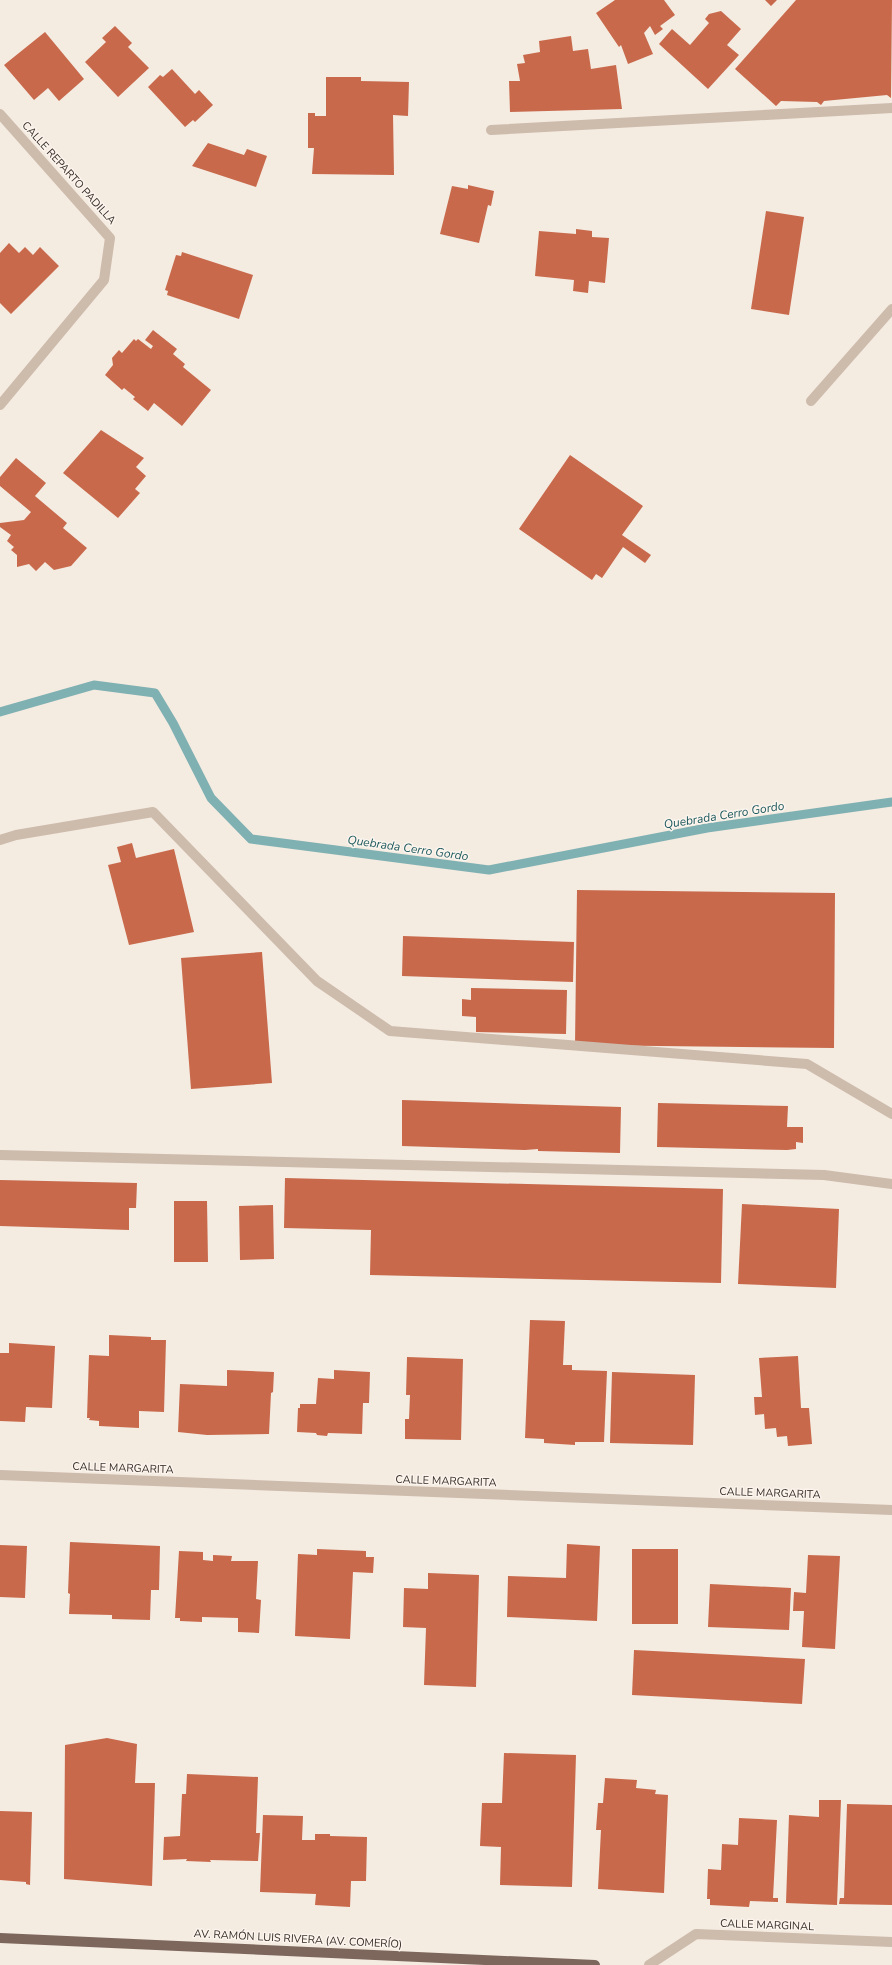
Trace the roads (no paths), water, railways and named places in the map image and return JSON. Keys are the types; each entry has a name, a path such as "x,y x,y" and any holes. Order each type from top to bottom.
{"main road":[{"name":"AV. RAMÓN LUIS RIVERA (AV. COMERÍO)","path":"0,1938 595,1965"}],"street":[{"path":"491,130 892,108"},
{"name":"CALLE REPARTO PADILLA","path":"0,114 110,238 104,280 0,405"},
{"path":"810,401 892,309"},
{"path":"0,840 16,835 152,812 317,981 390,1031 807,1064 892,1114"},
{"path":"0,1155 824,1176 892,1184"},
{"name":"CALLE MARGARITA","path":"0,1475 892,1510"},
{"name":"CALLE MARGINAL","path":"650,1965 696,1934 892,1942"}],"waterway":[{"name":"Quebrada Cerro Gordo","path":"0,712 94,685 155,693 173,723 211,798 251,839 489,870 707,828 892,802"}]}
